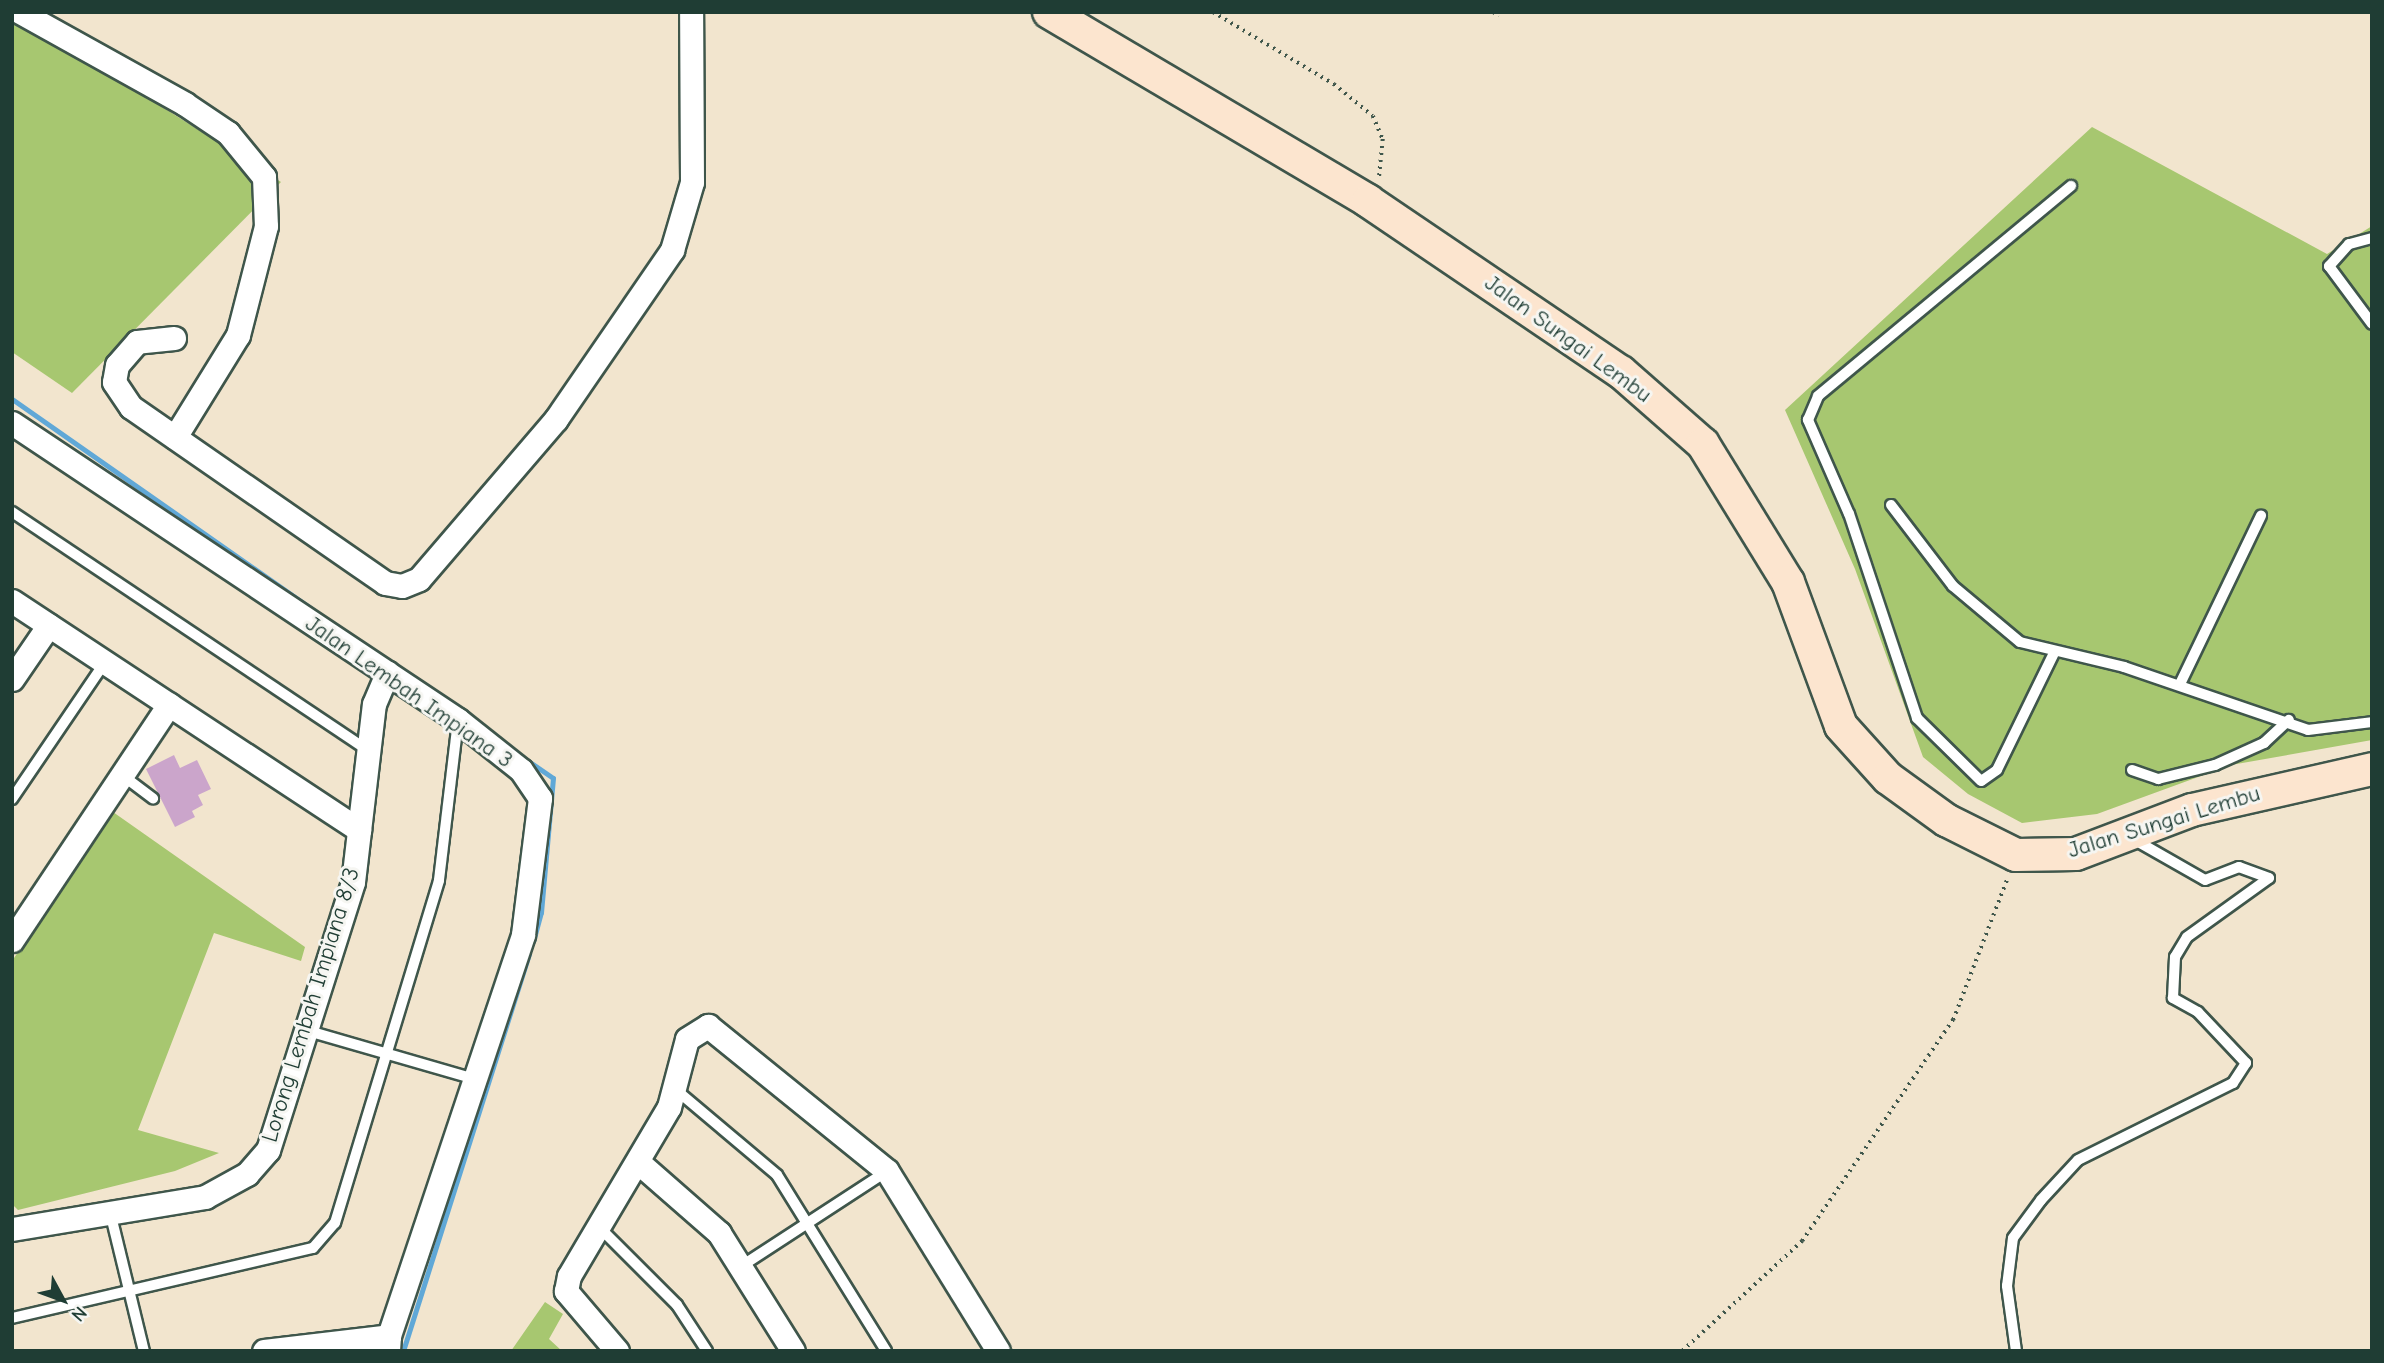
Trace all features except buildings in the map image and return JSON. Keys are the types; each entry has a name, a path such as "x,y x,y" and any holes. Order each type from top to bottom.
{"main road":[{"name":"Jalan Sungai Lembu","path":"1049,12 1368,201 1621,372 1703,444 1787,582 1840,726 1888,778 1946,820 2016,855 2076,854 2192,810 2372,769"}],"street":[{"path":"20,12 185,104 228,133 264,177 266,226 237,335 175,437"},
{"path":"174,338 138,342 117,365 114,382 131,407 384,583 402,586 418,579 556,419 672,250 692,182 691,12"},
{"name":"Jalan Lembah Impiana 3","path":"12,423 458,720 521,770 540,798 523,935 388,1343"},
{"path":"12,601 359,830"},
{"path":"12,679 49,625"},
{"name":"Lorong Lembah Impiana 8/3","path":"12,1229 111,1216 205,1196 247,1174 268,1150 352,882 367,750 387,673"},
{"path":"12,940 169,705"},
{"path":"617,1351 566,1291 597,1225 638,1162 674,1088 687,1039 708,1026 716,1029 887,1171 998,1351"},
{"path":"638,1162 719,1233 793,1351"},
{"path":"264,1351 330,1338 388,1343"}],"lane":[{"path":"2054,653 1997,770 1981,781 1917,718 1849,514 1808,420 1818,396 2071,186"},
{"path":"2372,238 2349,244 2329,266 2372,324"},
{"path":"1891,505 1993,625 2054,653 2180,684 2290,720 2308,730 2372,722"},
{"path":"12,512 367,750"},
{"path":"2180,684 2261,516"},
{"path":"12,799 105,662"},
{"path":"12,1318 130,1293 313,1248 335,1223 390,1051 439,880 458,720"},
{"path":"2132,771 2158,779 2215,765 2264,743 2290,720"},
{"path":"122,775 153,798"},
{"path":"2017,1351 2007,1286 2013,1238 2041,1200 2078,1160 2233,1083 2246,1063 2198,1012 2173,998 2175,957 2187,937 2269,878 2239,867 2205,880 2127,836"},
{"path":"305,1030 390,1051 475,1079"},
{"path":"674,1088 777,1175 886,1351"},
{"path":"740,1267 887,1171"},
{"path":"111,1216 144,1351"},
{"path":"597,1225 677,1305 707,1351"}],"path":[{"path":"1213,12 1334,84 1373,116 1384,139 1384,172 1368,201"},
{"path":"1493,12 1499,16"},
{"path":"1682,1351 1802,1241 1953,1020 2016,855"}],"green space":[{"path":"12,12 281,182 72,393 12,352"},
{"path":"2092,127 2327,254 2372,226 2372,740 2231,765 2097,814 2022,823 1968,794 1923,757 1855,569 1785,410"},
{"path":"113,812 305,947 301,961 214,933 138,1130 219,1153 175,1171 18,1210 12,1204 12,961"},
{"path":"545,1302 563,1314 549,1339 562,1351 511,1351"}],"waterway":[{"path":"12,399 315,611"},
{"path":"518,754 553,778 541,912 533,941"},
{"path":"403,1351 529,953"}]}
